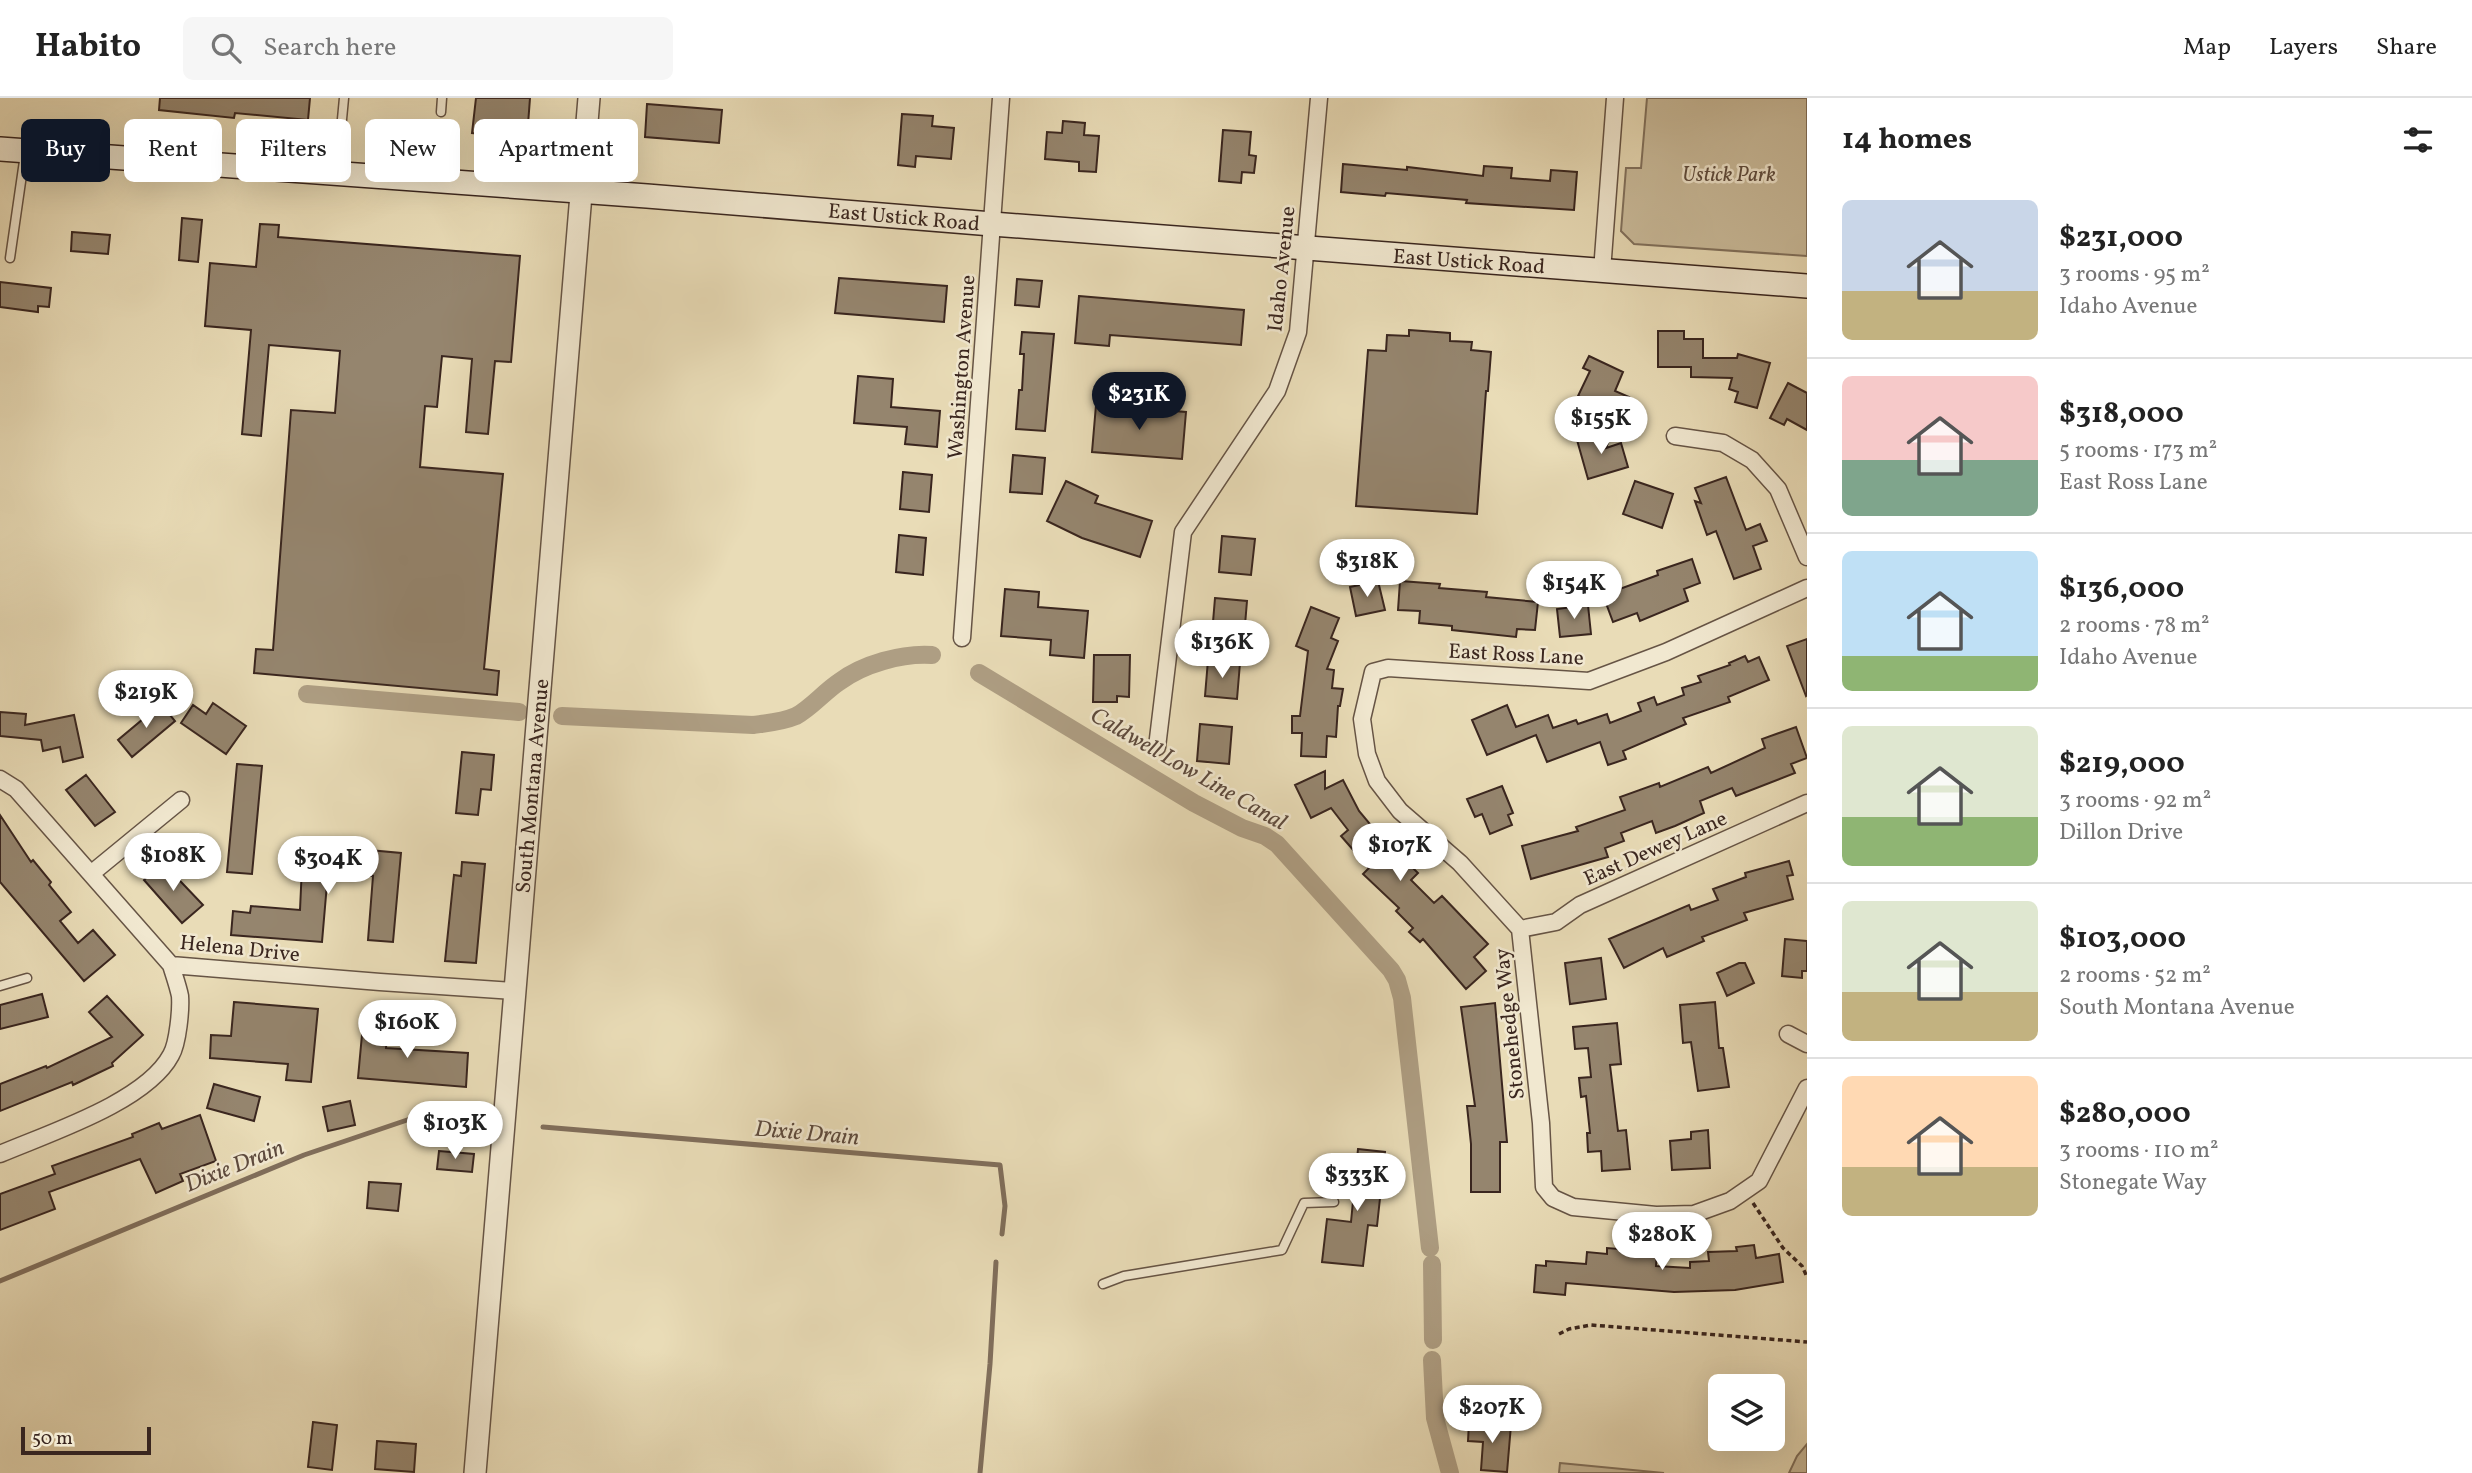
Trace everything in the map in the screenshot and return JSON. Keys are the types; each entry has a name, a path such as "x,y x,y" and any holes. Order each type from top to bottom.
{"main road":[{"name":"East Ustick Road","path":"0,149 21,151"},
{"name":"East Ustick Road","path":"110,157 236,166"},
{"name":"East Ustick Road","path":"351,174 1807,286"}],"street":[{"name":"South Montana Avenue","path":"475,1473 589,98"},
{"name":"Washington Avenue","path":"961,638 1001,98"},
{"name":"Idaho Avenue","path":"1157,747 1183,532 1278,391 1298,332 1319,98"},
{"path":"1602,271 1615,98"},
{"path":"1675,436 1723,443 1752,460 1778,489 1807,557"},
{"name":"East Ross Lane","path":"1373,673 1388,668 1589,681 1666,652 1807,588"},
{"name":"Stonehedge Way","path":"1373,673 1362,719 1367,754 1377,781 1400,811 1460,863 1520,929 1541,1123 1544,1187 1553,1198 1573,1207 1656,1215 1694,1214 1730,1202 1745,1191"},
{"name":"Helena Drive","path":"0,779 16,789 171,965 515,991"},
{"path":"92,873 181,800"},
{"name":"East Dewey Lane","path":"1520,929 1556,922 1580,905 1807,803"},
{"path":"0,1154 127,1099 157,1075 172,1054 178,1027 180,997 171,965"},
{"path":"1788,1034 1807,1044"},
{"path":"1745,1191 1759,1181 1807,1088"}],"lane":[{"path":"342,119 344,98"},
{"path":"441,112 442,98"},
{"path":"10,258 21,180"},
{"path":"0,986 27,978"},
{"path":"1103,1284 1124,1276 1282,1250 1304,1203 1334,1202"}],"path":[{"path":"1745,1191 1783,1248 1796,1259 1807,1277"},
{"path":"1559,1334 1569,1329 1591,1325 1807,1342"}],"green space":[{"name":"Ustick Park","path":"1647,98 1807,98 1807,256 1634,244 1621,231 1626,168 1641,168"},
{"path":"1807,1444 1807,1473 1789,1473 1797,1456"},
{"path":"1560,1463 1664,1473 1559,1473"}],"building":[{"path":"160,98 310,98 308,119 235,113 234,118 159,110"},
{"path":"476,98 530,98 528,119 474,119 472,133"},
{"path":"647,104 722,110 719,143 645,137"},
{"path":"902,114 933,116 932,126 954,128 951,159 916,156 915,167 898,165"},
{"path":"1063,121 1085,123 1084,135 1099,136 1096,172 1079,171 1079,162 1045,159 1047,132 1062,133"},
{"path":"1223,130 1251,132 1249,155 1256,156 1254,173 1242,172 1241,183 1219,181"},
{"path":"1343,164 1407,170 1407,167 1483,176 1484,166 1512,168 1511,178 1550,181 1551,170 1577,172 1574,210 1466,203 1467,200 1386,193 1385,196 1341,192"},
{"path":"182,218 202,220 198,262 179,260"},
{"path":"260,224 279,225 278,237 520,256 511,362 495,361 488,434 466,432 472,359 442,356 437,407 425,406 420,467 503,474 484,669 499,671 497,695 254,673 256,649 273,650 291,410 335,413 340,351 269,345 261,436 242,434 251,330 205,326 210,263 256,267"},
{"path":"72,232 110,235 108,254 71,251"},
{"path":"839,278 947,286 944,322 835,313"},
{"path":"1017,279 1042,281 1039,307 1015,305"},
{"path":"0,282 51,288 49,307 38,306 38,312 0,307"},
{"path":"1079,296 1244,310 1241,345 1110,335 1109,346 1075,343"},
{"path":"1409,330 1450,333 1450,341 1472,342 1471,350 1491,352 1477,514 1356,506 1368,350 1386,351 1387,335 1409,336"},
{"path":"1658,331 1684,331 1684,339 1703,339 1703,358 1737,358 1738,354 1770,363 1757,408 1735,402 1738,392 1729,389 1732,378 1691,377 1691,367 1658,367"},
{"path":"1022,332 1054,334 1045,431 1016,429 1019,390 1022,390"},
{"path":"1589,356 1623,372 1615,391 1629,397 1620,415 1578,396 1590,371 1583,368"},
{"path":"858,376 893,379 891,407 940,411 937,447 905,444 907,427 854,423"},
{"path":"1788,383 1807,393 1807,430 1787,419 1784,425 1770,418"},
{"path":"1096,405 1186,412 1182,459 1092,452"},
{"path":"1605,432 1608,443 1606,448 1621,443 1628,467 1588,479 1577,440"},
{"path":"1013,455 1045,458 1042,494 1010,492"},
{"path":"903,472 932,475 929,512 900,509"},
{"path":"1726,477 1746,530 1760,524 1767,541 1753,546 1761,569 1734,579 1716,531 1707,535 1695,501 1701,503 1695,488"},
{"path":"1066,481 1098,496 1095,503 1152,521 1140,557 1082,538 1047,521"},
{"path":"1635,481 1673,494 1662,528 1623,514"},
{"path":"899,535 926,538 923,575 896,572"},
{"path":"1222,536 1255,539 1251,575 1219,572"},
{"path":"1692,559 1700,583 1684,589 1688,601 1640,621 1637,613 1613,622 1603,595"},
{"path":"1378,581 1385,610 1356,616 1350,587"},
{"path":"1400,581 1440,584 1439,588 1487,592 1486,597 1538,602 1535,630 1517,629 1516,637 1452,630 1452,626 1419,623 1420,611 1398,610"},
{"path":"1005,589 1039,592 1038,607 1088,611 1084,658 1050,655 1051,640 1001,636"},
{"path":"1215,598 1247,601 1244,637 1212,634"},
{"path":"1588,605 1591,634 1560,637 1557,609"},
{"path":"1311,607 1339,618 1331,638 1338,641 1327,669 1334,670 1332,688 1343,689 1338,706 1336,737 1327,736 1326,757 1301,756 1302,733 1292,733 1292,716 1300,716 1308,651 1296,646"},
{"path":"1807,639 1807,695 1806,696 1787,646"},
{"path":"1094,655 1130,655 1129,697 1117,696 1117,702 1093,702"},
{"path":"1745,656 1748,662 1759,657 1769,680 1728,697 1730,702 1683,718 1686,724 1623,751 1626,759 1608,765 1600,742 1547,762 1536,735 1487,755 1472,720 1507,705 1516,727 1548,715 1553,728 1576,720 1578,724 1607,714 1610,723 1641,711 1638,703 1654,697 1657,705 1684,695 1682,688 1701,682 1698,676 1730,665 1729,663"},
{"path":"1208,660 1240,663 1237,699 1205,696"},
{"path":"213,703 246,726 226,754 181,723 193,705 206,714"},
{"path":"161,704 175,721 132,757 118,740"},
{"path":"0,712 26,714 25,725 74,715 83,757 63,762 60,747 43,751 41,740 0,736"},
{"path":"1200,724 1232,727 1229,764 1197,761"},
{"path":"1796,727 1807,758 1791,764 1795,773 1736,796 1732,788 1700,801 1704,813 1675,826 1656,833 1652,821 1621,833 1624,841 1605,848 1608,857 1531,879 1522,846 1578,831 1576,827 1625,810 1620,797 1659,783 1660,787 1708,767 1711,773 1765,748 1762,739"},
{"path":"462,752 494,755 491,790 481,789 478,815 456,813"},
{"path":"237,764 262,766 252,874 227,872"},
{"path":"1325,771 1325,789 1343,780 1359,811 1389,847 1418,873 1411,880 1434,903 1442,896 1488,944 1474,957 1486,971 1466,989 1423,939 1420,942 1409,932 1413,928 1396,911 1399,908 1363,874 1369,868 1341,836 1348,830 1331,808 1311,818 1295,785"},
{"path":"86,775 115,812 95,826 66,790"},
{"path":"1502,786 1513,813 1508,815 1512,825 1490,834 1482,814 1475,817 1467,799"},
{"path":"0,815 31,862 33,860 51,882 49,885 71,912 60,921 78,943 93,930 115,955 84,981 0,882"},
{"path":"303,844 401,853 393,942 368,940 373,876 328,872 322,942 231,935 233,911 250,913 251,906 300,910"},
{"path":"1789,861 1793,875 1787,876 1793,899 1744,913 1747,920 1702,937 1704,941 1667,957 1663,948 1624,968 1609,939 1689,905 1691,910 1718,900 1713,889 1746,877 1745,873"},
{"path":"462,862 485,864 476,963 445,961 454,875 461,876"},
{"path":"163,863 203,905 182,923 144,880"},
{"path":"1785,939 1807,941 1807,971 1802,971 1802,978 1782,976"},
{"path":"1601,958 1606,999 1570,1004 1565,963"},
{"path":"1745,963 1754,983 1727,996 1717,973"},
{"path":"42,994 48,1017 0,1029 0,1005"},
{"path":"107,996 143,1035 112,1063 113,1066 73,1085 72,1082 0,1111 0,1084 46,1066 47,1068 112,1037 89,1012"},
{"path":"234,1002 318,1009 311,1082 286,1080 288,1064 210,1058 211,1035 231,1036"},
{"path":"1715,1002 1719,1048 1723,1048 1729,1087 1698,1091 1691,1042 1683,1043 1680,1005"},
{"path":"1495,1003 1507,1142 1500,1142 1500,1192 1471,1192 1471,1144 1467,1106 1475,1106 1461,1007"},
{"path":"364,1013 389,1016 386,1048 468,1053 466,1087 358,1078"},
{"path":"1617,1023 1621,1064 1610,1065 1618,1131 1626,1130 1630,1169 1602,1171 1601,1151 1588,1152 1587,1133 1590,1133 1586,1096 1581,1097 1579,1078 1591,1077 1588,1048 1575,1049 1573,1027"},
{"path":"214,1084 260,1097 254,1121 207,1108"},
{"path":"350,1101 355,1125 328,1131 323,1107"},
{"path":"200,1115 216,1161 180,1174 183,1181 156,1193 140,1159 49,1192 55,1209 0,1230 0,1194 55,1174 52,1166 133,1137 132,1134 159,1123 162,1129"},
{"path":"1708,1130 1710,1168 1672,1170 1670,1141 1691,1139 1691,1132"},
{"path":"1358,1149 1385,1152 1377,1226 1368,1225 1363,1266 1322,1262 1327,1219 1351,1222"},
{"path":"439,1151 474,1154 472,1172 437,1169"},
{"path":"369,1182 401,1184 398,1211 367,1208"},
{"path":"1754,1245 1756,1258 1779,1254 1783,1282 1735,1290 1674,1292 1566,1283 1565,1295 1534,1292 1536,1265 1546,1266 1546,1261 1586,1264 1587,1252 1607,1254 1607,1248 1657,1252 1656,1266 1690,1268 1690,1262 1709,1261 1708,1252 1737,1251 1736,1247"},
{"path":"1503,1408 1518,1408 1517,1424 1503,1422"},
{"path":"313,1422 337,1425 332,1470 308,1467"},
{"path":"1469,1422 1511,1425 1507,1472 1481,1470 1483,1442 1468,1441"},
{"path":"377,1441 416,1444 414,1472 375,1469"}],"waterway":[{"name":"Caldwell Low Line Canal","path":"562,716 753,725 775,722 802,713 833,686 859,670 896,658 932,655"},
{"name":"Caldwell Low Line Canal","path":"979,673 1194,803 1277,844 1391,970 1402,998 1430,1248"},
{"name":"Caldwell Low Line Canal","path":"307,694 519,712"},
{"name":"Dixie Drain","path":"0,1281 304,1155 413,1118 490,1121"},
{"name":"Dixie Drain","path":"543,1127 1000,1165 1005,1206 1002,1234"},
{"name":"Dixie Drain","path":"980,1473 996,1262"},
{"name":"Caldwell Low Line Canal","path":"1432,1264 1433,1340"},
{"name":"Caldwell Low Line Canal","path":"1432,1360 1435,1418 1450,1473"}]}
